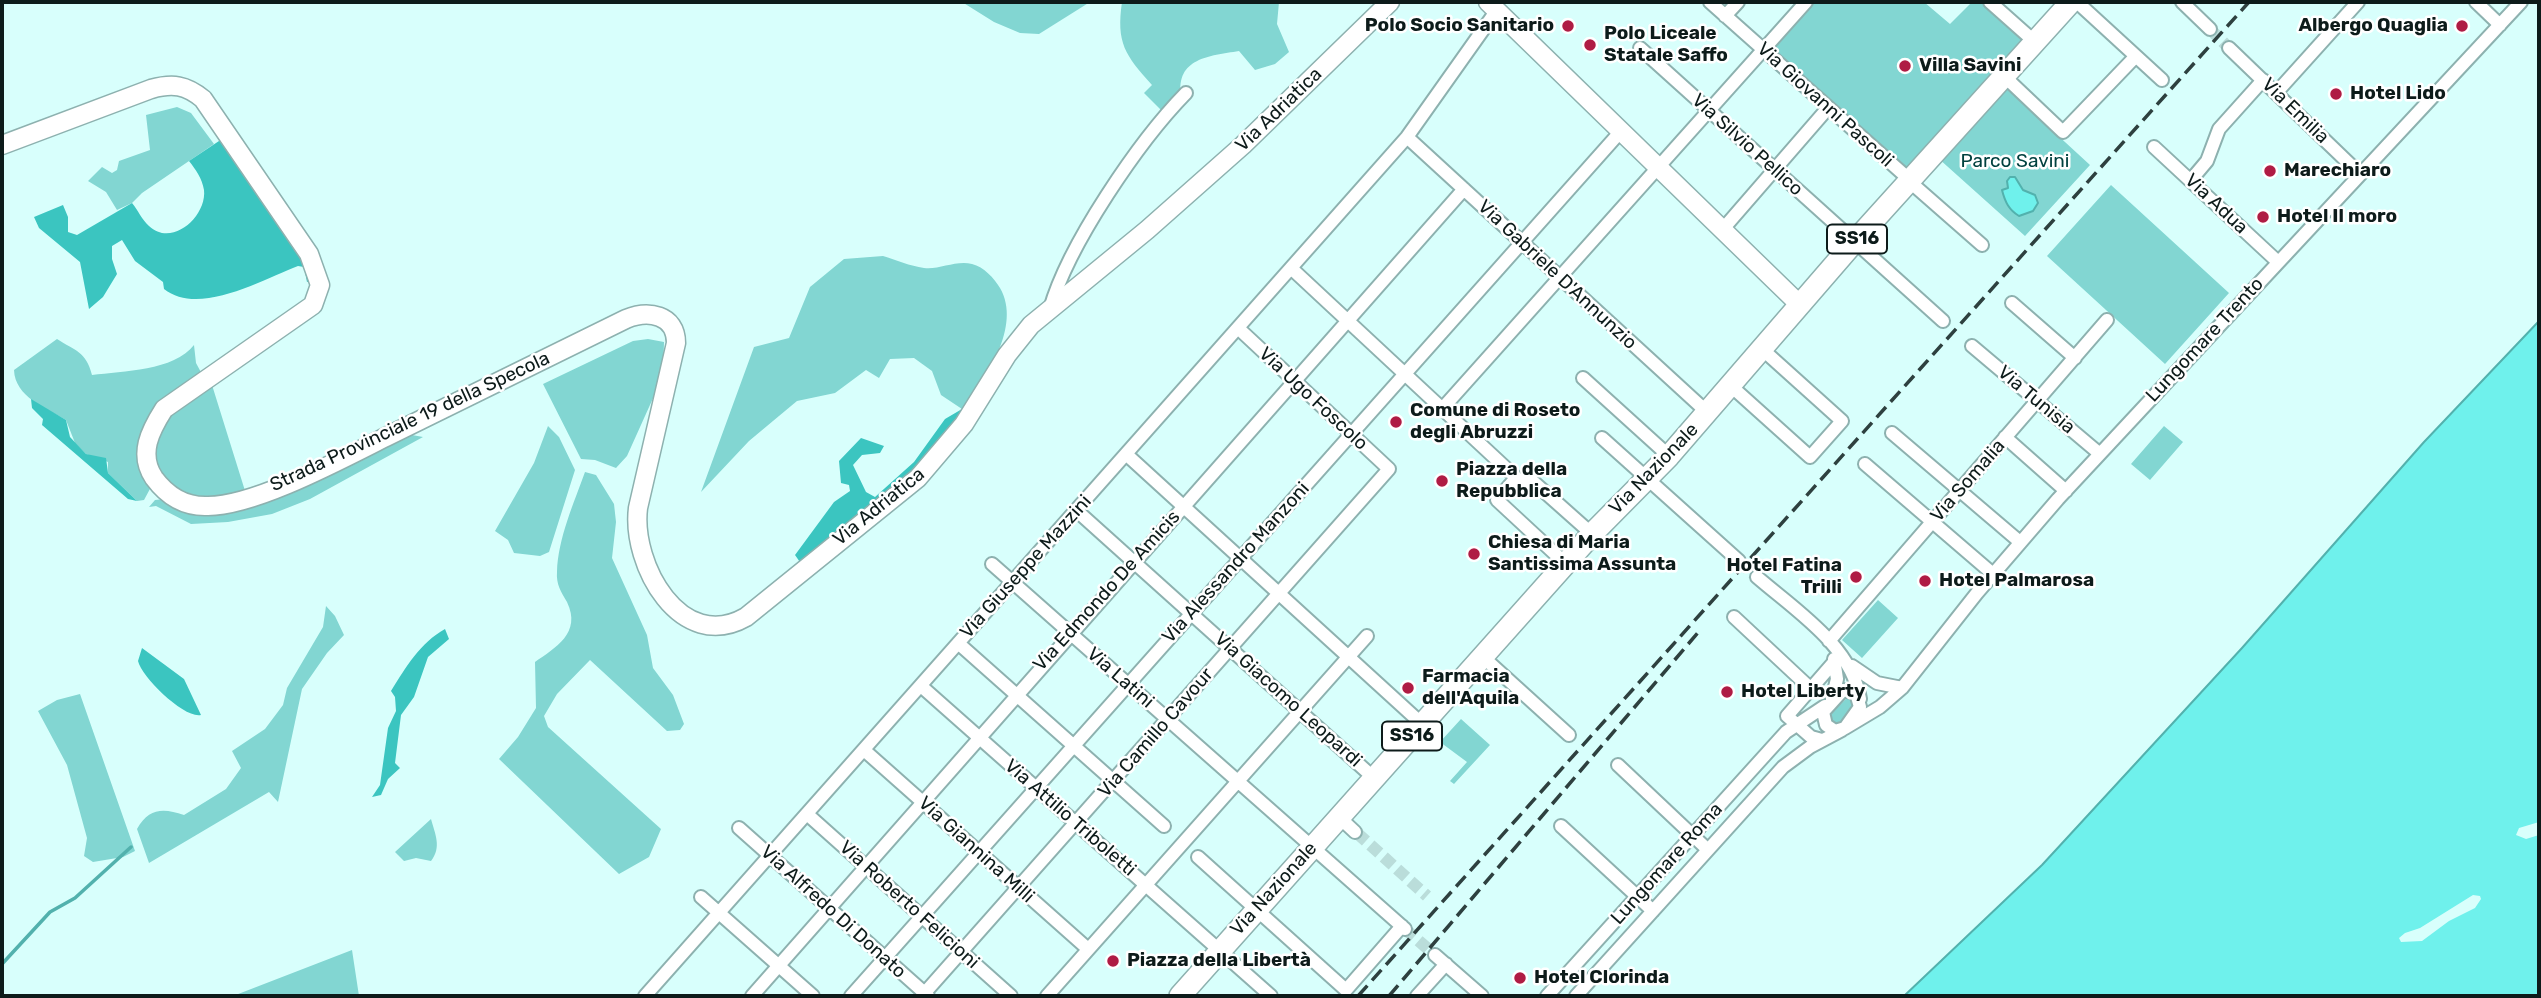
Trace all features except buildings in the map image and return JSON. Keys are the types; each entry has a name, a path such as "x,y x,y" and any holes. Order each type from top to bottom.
{"main road":[{"name":"Via Adriatica","path":"629,317 649,313 661,317 673,328 676,341 638,508 640,548 655,582 677,611 698,624 730,625 746,617 918,478 964,424 1016,344 1050,309 1147,230 1233,153 1390,2"},
{"name":"Via Nazionale","path":"1180,996 1591,534 1708,413 1855,241 2070,2"},
{"path":"1492,6 1659,165 1800,305"},
{"name":"Strada Provinciale 19 della Specola","path":"2,145 151,89 168,85 189,88 203,99 309,254 320,285 313,305 164,410 151,430 146,457 153,476 168,494 185,504 230,504 301,477 629,317"}],"street":[{"name":"Via Giovanni Pascoli","path":"1710,2 1982,245"},
{"path":"1726,16 1738,2"},
{"path":"1442,409 1806,2"},
{"path":"1990,2 2035,41"},
{"path":"2077,2 2162,80"},
{"path":"2182,2 2210,29"},
{"path":"2276,93 2358,2"},
{"path":"2476,2 2500,24"},
{"name":"Lungomare Trento","path":"1791,759 1880,707 1902,688 1993,574 2066,491 2521,2"},
{"name":"Via Giuseppe Mazzini","path":"645,996 1407,137 1492,6"},
{"name":"Via Silvio Pellico","path":"1640,48 1943,321"},
{"name":"Via Emilia","path":"2229,48 2360,174"},
{"path":"2004,76 2063,132 2136,56"},
{"path":"2191,180 2207,161 2219,129 2263,80"},
{"path":"1050,309 1059,282 1091,221 1162,118 1186,93"},
{"path":"1723,229 1828,108"},
{"name":"Via Alessandro Manzoni","path":"851,996 1622,130"},
{"name":"Via Gabriele D'Annunzio","path":"1407,137 1708,413"},
{"name":"Via Adua","path":"2154,146 2278,262"},
{"name":"Via Edmondo De Amicis","path":"752,996 1464,189"},
{"path":"1291,268 1520,481"},
{"path":"2012,303 2075,358"},
{"name":"Via Somalia","path":"1826,639 2006,438 2107,320"},
{"name":"Via Ugo Foscolo","path":"1238,328 1389,469"},
{"name":"Via Tunisia","path":"1972,346 2100,454"},
{"path":"1731,386 1810,457 1842,421 1762,349"},
{"path":"1583,378 1669,456"},
{"path":"1892,433 2020,542"},
{"path":"1602,438 1739,561"},
{"path":"2006,438 2066,491"},
{"path":"1126,454 1422,724"},
{"path":"1866,464 1993,574"},
{"name":"Via Camillo Cavour","path":"925,995 1389,469"},
{"path":"1565,563 1497,500 1520,481 1529,478 1591,534"},
{"name":"Via Giacomo Leopardi","path":"1076,510 1374,778"},
{"name":"Via Latini","path":"992,564 1404,928 1346,990 1256,909"},
{"path":"1757,577 1826,639 1843,662 1856,693 1858,713 1844,729 1828,727 1826,706 1840,691 1856,693 1902,688"},
{"path":"1734,617 1810,688"},
{"path":"1047,996 1367,636"},
{"path":"958,643 1164,826"},
{"path":"1483,657 1569,735"},
{"path":"1843,662 1877,683 1902,688"},
{"path":"1822,740 1792,729 1787,713 1810,688 1843,662"},
{"path":"1576,996 1791,759 1826,706 1843,662"},
{"name":"Via Attilio Triboletti","path":"921,686 1271,996"},
{"name":"Lungomare Roma","path":"1547,996 1792,729 1826,706"},
{"name":"Via Giannina Milli","path":"864,750 1088,949"},
{"path":"1618,765 1707,849"},
{"name":"Via Roberto Felicioni","path":"807,814 1011,996"},
{"path":"1339,817 1355,832"},
{"path":"1561,826 1653,911"},
{"name":"Via Alfredo Di Donato","path":"739,828 925,995"},
{"path":"1198,857 1256,909"},
{"path":"702,897 813,996"},
{"path":"1435,955 1482,996"},
{"path":"1417,996 1446,964"}],"green space":[{"path":"962,2 1090,2 1039,34 1020,33 994,22"},
{"path":"1122,2 1279,2 1277,24 1289,52 1275,64 1255,70 1239,51 1197,61 1189,66 1184,74 1181,96 1163,112 1144,93 1152,85 1125,48 1120,28"},
{"path":"1809,2 1924,2 1950,24 1972,2 1982,2 2026,38 1906,169 1766,50"},
{"name":"Parco Savini","path":"2003,85 2090,165 2025,236 1938,158"},
{"path":"177,107 191,113 214,144 142,193 132,203 117,210 106,192 88,181 102,167 112,173 117,170 119,161 150,150 146,115"},
{"path":"2111,185 2229,293 2165,364 2047,256"},
{"path":"883,256 924,268 972,264 988,273 1000,288 1006,303 1004,335 990,368 962,409 941,395 932,371 914,358 890,359 879,378 866,370 835,393 797,401 749,441 701,492 754,347 789,338 810,287 844,259"},
{"path":"57,339 83,356 92,375 161,365 185,354 194,345 196,363 203,376 152,414 151,487 144,500 137,501 108,473 108,462 86,454 75,443 66,420 33,401 20,388 14,370"},
{"path":"648,339 664,342 663,376 627,456 616,468 595,460 581,459 543,384 633,341"},
{"path":"212,385 246,494 207,500 178,493 156,472 154,438 163,420"},
{"path":"548,426 559,437 575,470 549,552 540,556 514,553 508,540 495,531 534,463"},
{"path":"2164,426 2183,442 2150,480 2131,464"},
{"path":"412,435 423,437 310,499 272,514 228,522 191,524 156,506 149,507 155,500 164,499 190,514 250,507 321,479"},
{"path":"585,472 596,475 614,504 616,522 612,558 647,635 653,668 673,695 684,724 680,730 667,731 590,660 557,694 544,716 548,727 661,829 649,857 619,874 499,759 518,737 536,708 535,662 558,645 569,631 571,613 558,584 558,559 567,521"},
{"path":"1878,600 1898,618 1862,658 1842,640"},
{"path":"326,606 335,616 344,635 327,653 302,689 278,802 269,792 149,863 137,829 152,813 169,811 184,815 226,789 241,768 232,751 265,729 283,705 287,688 323,627"},
{"path":"80,694 135,851 123,857 93,862 84,856 87,838 67,765 38,711 57,700"},
{"path":"1849,696 1856,703 1841,723 1833,725 1830,714"},
{"path":"1461,719 1490,745 1454,784 1450,781 1467,762 1440,742"},
{"path":"431,819 437,846 431,861 416,858 404,861 395,852"},
{"path":"352,950 359,996 233,996"}],"shaded area":[{"path":"225,137 317,279 307,282 304,267 298,266 231,293 195,299 178,297 164,289 163,282 135,261 122,240 112,246 112,259 117,274 103,297 89,309 80,262 39,228 34,217 63,205 68,217 68,232 77,235 132,203 147,224 158,232 177,231 194,219 203,200 202,182 189,161"},
{"path":"2010,177 2015,177 2023,190 2035,195 2038,203 2033,211 2019,216 2008,205 2002,190 2008,188 2007,181"},
{"path":"2539,321 2539,996 1904,996 2042,865 2242,648 2424,442"},
{"path":"31,399 66,420 70,437 86,454 106,458 108,473 137,501 128,499 42,425 43,419 32,408"},
{"path":"962,409 969,414 931,463 802,565 795,555 834,502 850,491 849,485 841,483 839,461 861,438 884,446 880,453 862,455 853,465 866,492 875,497 914,462 945,419"},
{"path":"445,629 449,639 428,657 414,697 401,715 395,763 400,768 388,779 381,795 372,797 380,785 388,728 396,711 395,697 391,691 421,648"},
{"path":"142,648 184,679 201,715 185,711 155,687 138,661"}],"pier":[{"path":"2539,822 2539,835 2526,839 2516,835 2519,828"},
{"path":"2473,895 2480,896 2481,899 2475,908 2449,921 2422,941 2401,942 2399,938 2405,933 2420,928"}],"waterway":[{"path":"2,964 50,912 75,898 131,847"}],"tunnel":[{"path":"2210,29 2229,48"},
{"path":"1739,561 1757,577"},
{"path":"1357,833 1427,896"},
{"path":"1405,929 1435,955"}],"railway":[{"path":"1358,996 2249,2"},
{"path":"1389,996 1701,629"}],"place":[{"name":"Polo Socio Sanitario","path":"1568,26"},
{"name":"Albergo Quaglia","path":"2462,26"},
{"name":"Polo Liceale Statale Saffo","path":"1590,45"},
{"name":"Villa Savini","path":"1905,66"},
{"name":"Hotel Lido","path":"2336,94"},
{"name":"Marechiaro","path":"2270,171"},
{"name":"Hotel Il moro","path":"2263,217"},
{"name":"Comune di Roseto degli Abruzzi","path":"1396,422"},
{"name":"Piazza della Repubblica","path":"1442,481"},
{"name":"Chiesa di Maria Santissima Assunta","path":"1474,554"},
{"name":"Hotel Fatina Trilli","path":"1856,577"},
{"name":"Hotel Palmarosa","path":"1925,581"},
{"name":"Farmacia dell'Aquila","path":"1408,688"},
{"name":"Hotel Liberty","path":"1727,692"},
{"name":"Piazza della Libertà","path":"1113,961"},
{"name":"Hotel Clorinda","path":"1520,978"}]}
